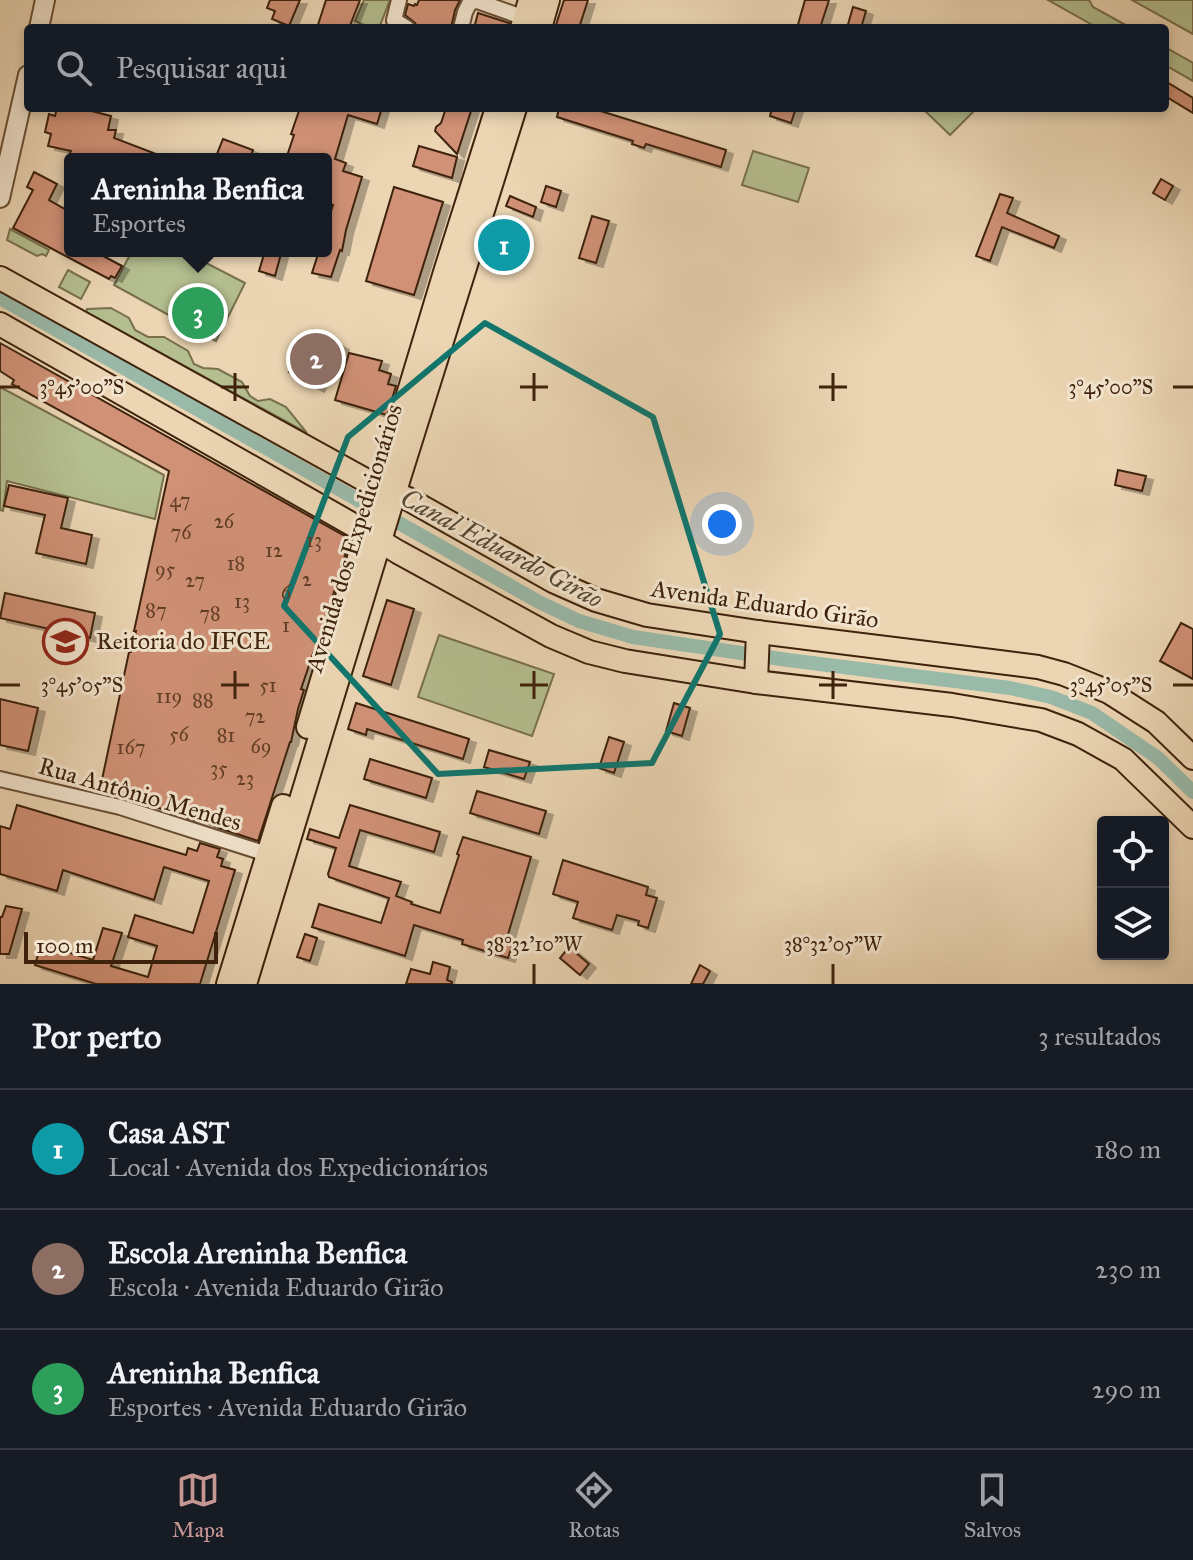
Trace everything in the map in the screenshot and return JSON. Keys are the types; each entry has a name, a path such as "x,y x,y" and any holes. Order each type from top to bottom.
{"main road":[{"path":"529,19 548,0"},
{"name":"Avenida dos Expedicionários","path":"479,197 496,112"},
{"name":"Avenida dos Expedicionários","path":"245,984 381,513 479,197 513,112"},
{"name":"Avenida Eduardo Girão","path":"0,278 353,474 381,513"},
{"name":"Avenida Eduardo Girão","path":"0,324 381,513 551,636 589,652 625,661 756,677 1041,720 1078,734 1123,759 1193,827"},
{"name":"Avenida Eduardo Girão","path":"381,513 408,499 553,581 596,600 647,615 758,636 999,662 1064,674 1109,692 1156,722 1193,758"},
{"name":"Avenida dos Expedicionários","path":"228,984 267,854 381,513"},
{"path":"756,677 758,636"}],"street":[{"path":"40,24 45,0"},
{"path":"399,0 394,20 400,24"},
{"path":"462,24 470,2 477,1 529,19"},
{"path":"0,198 24,93"},
{"name":"Rua Antônio Mendes","path":"0,779 120,807 267,854"}],"highlighted area":[{"path":"485,323 653,417 720,634 652,763 438,774 284,606 348,437"}],"green space":[{"path":"364,0 390,0 381,24 355,21"},
{"path":"1048,0 1089,0 1093,7 1124,24 1091,24"},
{"path":"1132,0 1193,0 1193,34"},
{"path":"1169,49 1193,63 1193,81 1169,67"},
{"path":"926,112 973,112 950,135"},
{"path":"753,151 809,168 798,202 742,185"},
{"path":"10,229 49,250 46,256 37,256 7,240"},
{"path":"129,257 195,257 245,283 216,341 114,285"},
{"path":"68,270 90,282 81,299 59,287"},
{"path":"111,308 129,318 135,330 148,337 164,337 188,351 194,364 218,369 242,382 250,396 258,401 270,399 286,407 307,433 86,312 87,309"},
{"path":"0,387 164,475 155,519 7,481 3,511 0,510"},
{"path":"439,635 554,674 532,736 418,697"}],"building":[{"path":"270,0 300,0 290,24 272,19 275,11 267,8"},
{"path":"326,0 360,0 351,24 318,24"},
{"path":"419,0 460,0 452,24 416,24 405,15 408,4 417,5"},
{"path":"564,0 588,0 580,24 556,24"},
{"path":"805,0 829,0 821,24 798,24"},
{"path":"853,7 866,11 862,24 848,24"},
{"path":"478,13 509,23 509,24 475,24"},
{"path":"1169,83 1193,98 1193,113 1169,98"},
{"path":"56,112 96,112 111,116 108,130 116,130 114,138 153,153 70,153 48,146 51,134 45,132 49,114 55,116"},
{"path":"299,112 381,112 377,124 348,115 335,159 346,163 343,171 362,177 342,251 331,277 312,273 317,257 332,257 332,153 288,153 294,135 291,134"},
{"path":"445,112 471,112 457,154 435,131"},
{"path":"558,112 604,112 726,150 721,167 646,144 644,148 632,144 633,141 557,117"},
{"path":"771,112 795,112 791,123 770,116"},
{"path":"223,139 253,150 252,153 217,153"},
{"path":"419,146 457,157 452,178 413,166"},
{"path":"34,172 57,184 49,200 64,209 64,255 13,228 33,190 27,187"},
{"path":"1161,179 1173,186 1165,200 1153,193"},
{"path":"546,186 561,191 556,207 541,202"},
{"path":"394,187 443,202 414,295 366,281"},
{"path":"1000,194 1013,198 1007,213 1059,236 1054,248 1002,227 990,261 976,256"},
{"path":"510,196 536,207 533,217 506,206"},
{"path":"592,216 609,221 596,263 579,258"},
{"path":"492,232 521,241 516,258 487,249"},
{"path":"68,257 105,257 122,266 115,278 111,276 109,279"},
{"path":"263,257 280,257 275,276 259,271"},
{"path":"314,330 342,346 317,388 289,372"},
{"path":"0,343 350,539 316,652 301,689 304,690 291,742 258,841 201,820 192,820 163,807 152,806 153,803 100,789 169,471 12,384 14,380 0,371"},
{"path":"349,353 382,361 379,370 391,374 388,384 396,386 387,415 335,400"},
{"path":"1118,470 1146,476 1142,491 1115,485"},
{"path":"9,485 68,498 61,528 92,535 86,564 36,553 45,515 4,506"},
{"path":"5,593 95,613 90,638 0,618"},
{"path":"387,600 414,609 391,685 363,676"},
{"path":"1181,623 1193,629 1193,679 1160,661"},
{"path":"0,699 38,708 28,751 0,745"},
{"path":"356,703 469,739 463,759 367,729 366,735 348,729"},
{"path":"674,703 690,708 682,736 666,731"},
{"path":"609,737 624,742 614,773 599,768"},
{"path":"489,750 530,762 524,779 484,767"},
{"path":"370,759 432,778 426,798 364,779"},
{"path":"477,791 546,811 539,834 470,813"},
{"path":"17,805 186,855 188,848 197,851 200,843 220,849 217,857 223,859 221,866 235,870 200,984 96,984 35,965 41,944 93,960 103,928 122,933 111,966 148,977 157,946 128,937 135,915 193,933 209,881 164,867 154,900 63,870 57,891 0,874 0,826 10,829"},
{"path":"350,805 440,832 434,852 360,830 349,866 401,882 396,896 440,913 463,837 531,857 507,938 514,940 508,958 414,925 405,956 312,927 319,904 381,923 389,898 329,877 336,848 307,839 310,829 339,838"},
{"path":"563,860 648,887 646,895 657,898 648,928 638,925 639,921 617,915 612,930 573,918 578,902 553,894"},
{"path":"6,906 22,909 9,954 0,954 0,917"},
{"path":"305,934 317,938 310,961 297,957"},
{"path":"569,947 589,964 580,975 560,958"},
{"path":"433,962 450,967 447,980 452,984 406,984 411,969 430,974"},
{"path":"700,965 710,971 703,984 691,984"}],"waterway":[{"name":"Canal Eduardo Girão","path":"0,298 539,602 579,621 633,637 1010,688 1051,697 1092,713 1158,758 1193,792"}],"place":[{"name":"Casa AST","path":"504,245"},
{"name":"Areninha Benfica","path":"198,313"},
{"name":"Escola Areninha Benfica","path":"316,359"},
{"name":"Reitoria do IFCE","path":"65,641"}]}
